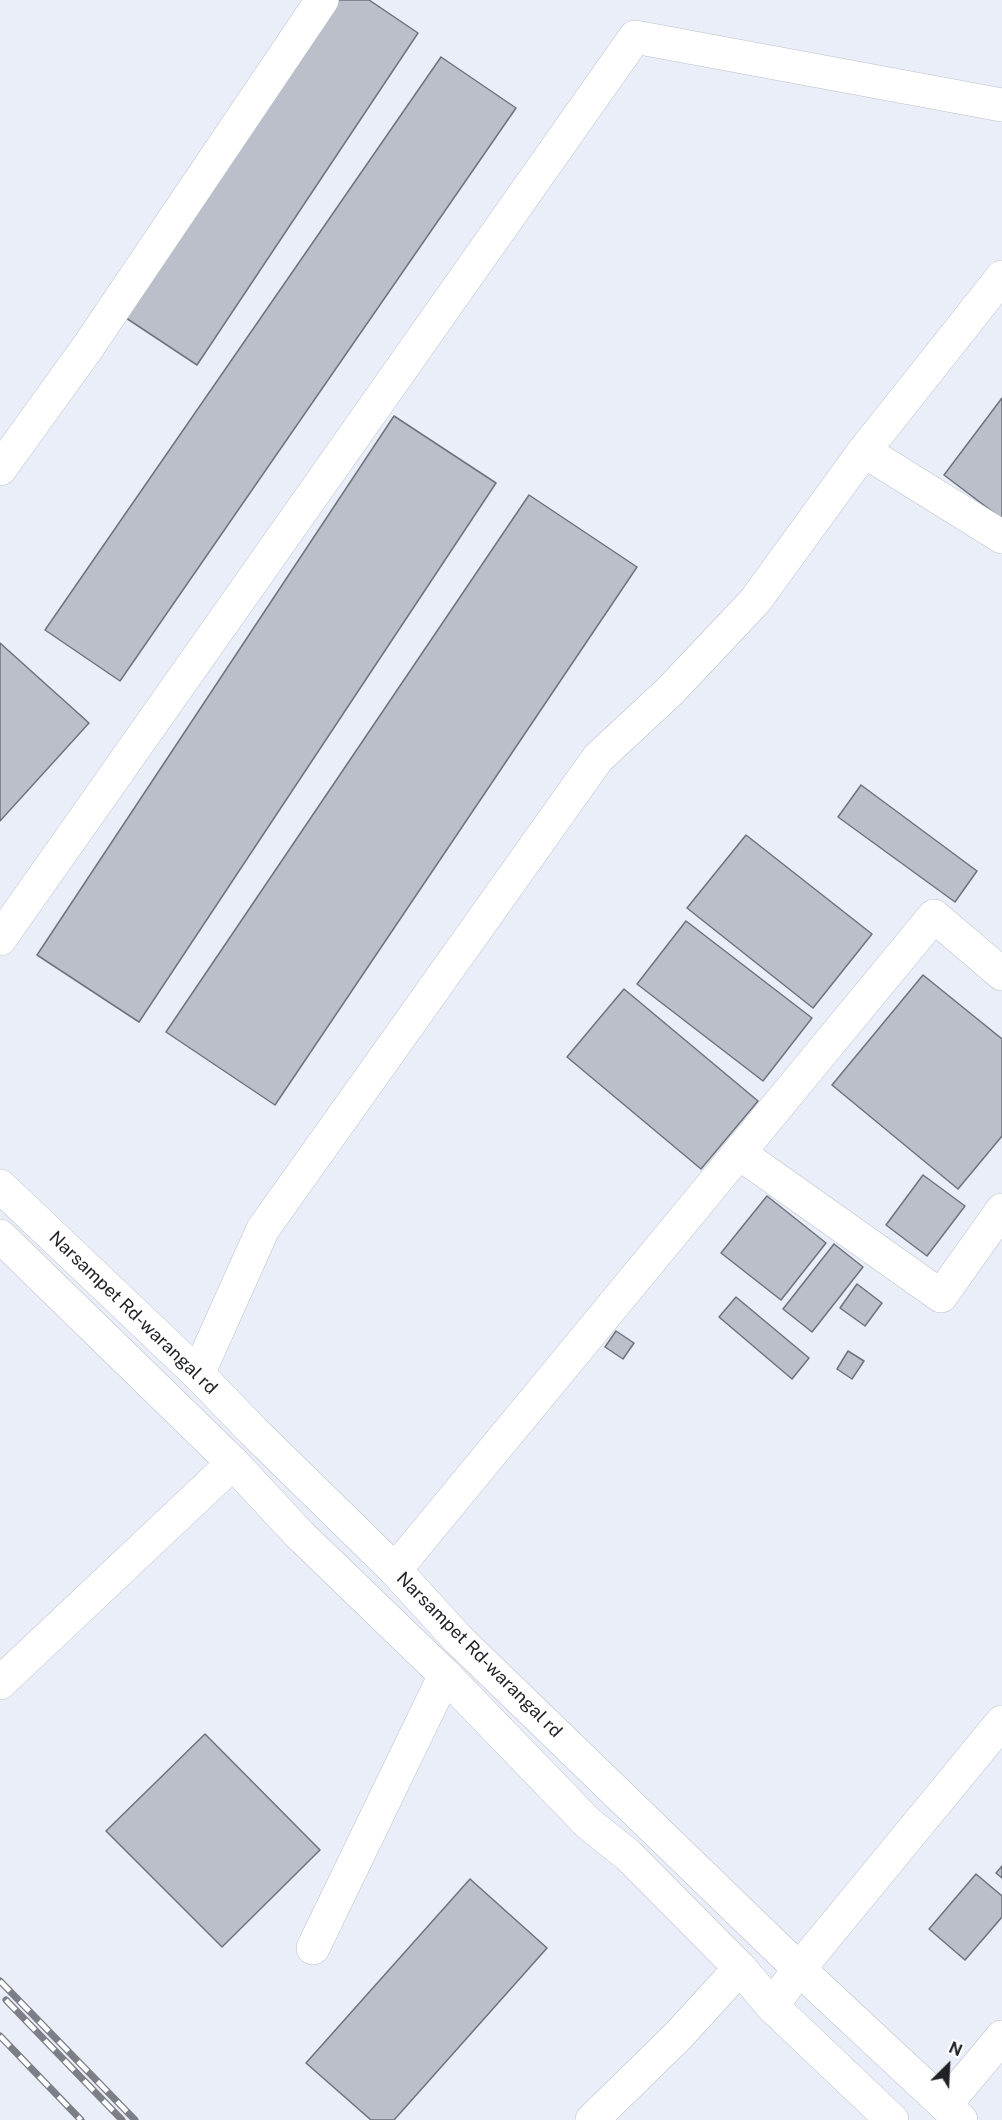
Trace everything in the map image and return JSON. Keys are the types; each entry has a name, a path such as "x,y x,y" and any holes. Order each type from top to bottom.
{"street":[{"path":"0,469 88,346 322,0"},
{"path":"0,939 635,37 1002,105"},
{"path":"198,1374 263,1229 598,758 670,691 754,601 864,451 1002,277"},
{"path":"864,451 1002,537"},
{"path":"395,1570 934,916 1002,974"},
{"path":"739,1153 941,1296 1002,1210"},
{"name":"Narsampet Rd-warangal rd","path":"0,1186 198,1374 395,1570 458,1639 799,1969 953,2113"},
{"name":"Narsampet Rd-warangal rd","path":"0,1236 233,1463 299,1534 444,1675 588,1823 628,1855 740,1968 772,2006 892,2120"},
{"path":"0,1683 233,1463"},
{"path":"313,1948 444,1675"},
{"path":"772,2006 799,1969 1002,1722"},
{"path":"592,2120 678,2036 740,1968"},
{"path":"953,2113 1002,2037"}],"building":[{"path":"338,0 369,0 418,33 197,365 126,318"},
{"path":"441,57 516,108 120,681 45,630"},
{"path":"1002,398 1002,519 944,475"},
{"path":"394,416 496,483 139,1022 37,955"},
{"path":"529,495 637,567 275,1105 166,1032"},
{"path":"0,643 89,723 0,821"},
{"path":"861,785 977,871 955,902 838,817"},
{"path":"746,835 872,934 813,1008 687,908"},
{"path":"686,921 812,1018 763,1081 637,984"},
{"path":"923,975 1002,1039 1002,1136 958,1189 832,1085"},
{"path":"624,989 758,1101 701,1169 567,1057"},
{"path":"923,1175 965,1206 927,1256 886,1225"},
{"path":"767,1196 826,1243 781,1300 721,1253"},
{"path":"834,1244 863,1267 812,1332 783,1309"},
{"path":"857,1284 882,1303 865,1326 840,1308"},
{"path":"736,1297 809,1358 792,1379 719,1317"},
{"path":"616,1331 634,1343 623,1359 605,1347"},
{"path":"848,1351 864,1361 852,1379 837,1369"},
{"path":"205,1734 320,1850 222,1947 106,1831"},
{"path":"1002,1866 1002,1878 996,1873"},
{"path":"976,1874 1002,1896 1002,1917 965,1960 929,1929"},
{"path":"470,1879 547,1948 394,2120 371,2120 306,2063"}],"railway":[{"path":"0,1981 135,2120"},
{"path":"6,2000 122,2120"},
{"path":"0,2036 81,2120"}]}
